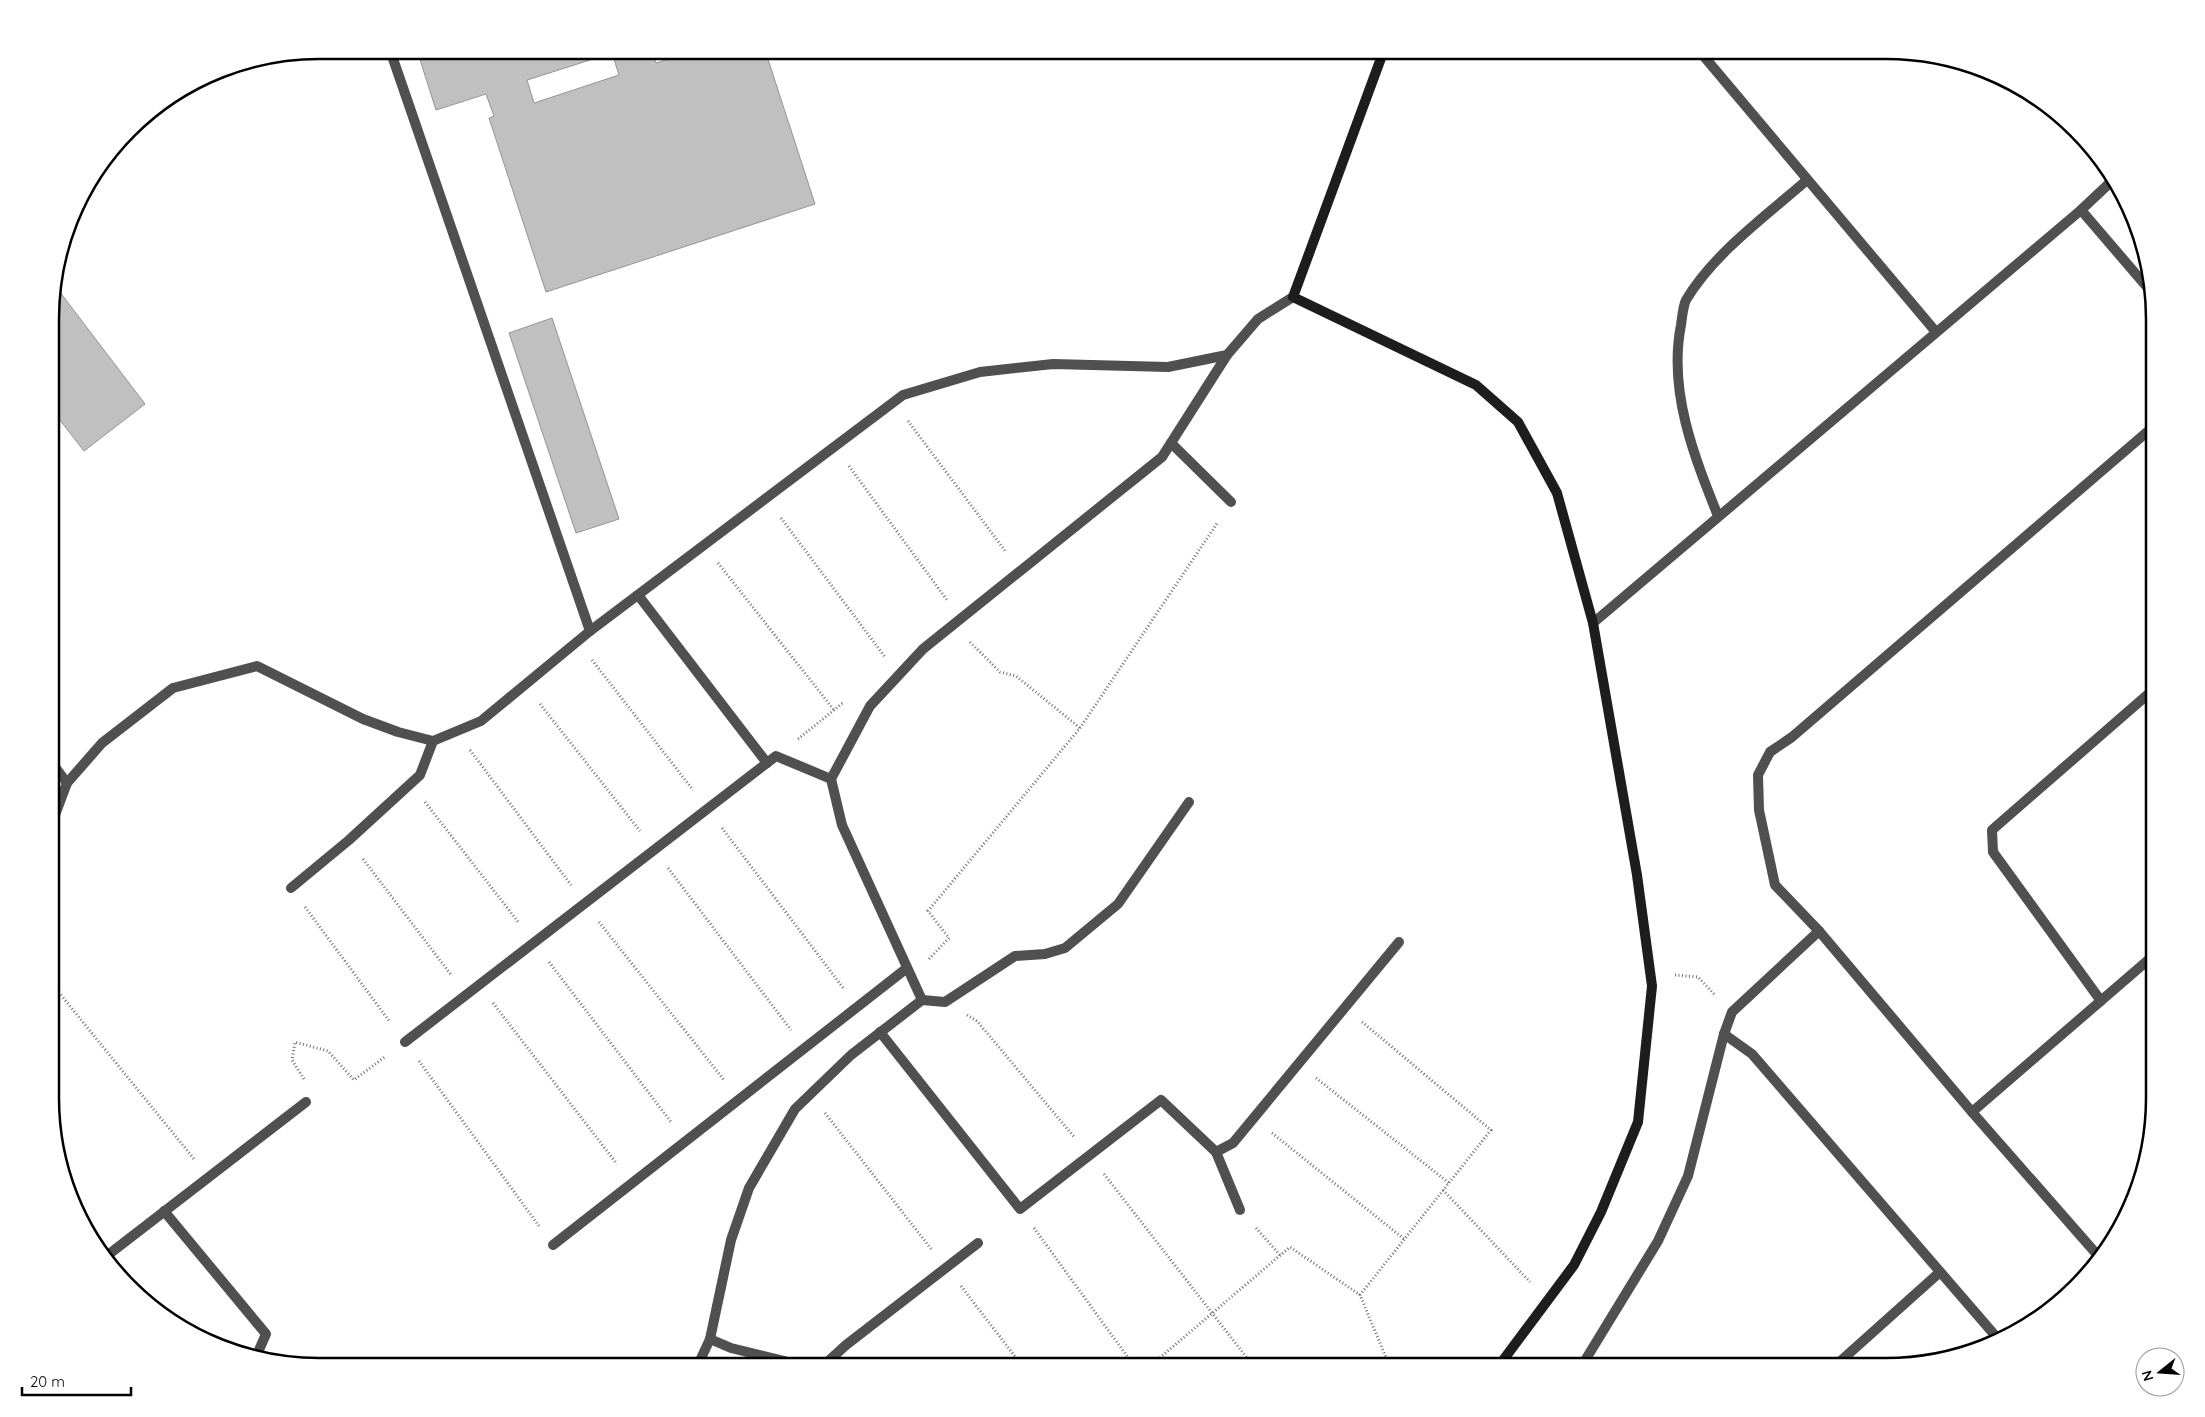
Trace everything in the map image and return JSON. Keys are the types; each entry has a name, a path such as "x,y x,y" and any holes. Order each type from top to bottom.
{"street":[{"path":"393,59 590,631"},
{"path":"922,1000 842,825 832,779 870,706 923,649 1162,457 1227,356 1258,319 1293,297 1381,59"},
{"path":"1705,59 1936,332"},
{"path":"1718,516 1693,453 1681,401 1676,349 1686,301 1717,260 1808,180"},
{"path":"1592,623 2081,210 2108,184"},
{"path":"2081,210 2144,283"},
{"path":"1293,297 1476,385 1518,422 1557,493 1592,623 1637,875 1652,986 1638,1122 1601,1212 1574,1265 1505,1358"},
{"path":"59,804 67,782 102,743 173,688 257,666 363,719 398,732 434,741 482,721 590,631 903,395 980,372 1053,364 1168,367 1227,356"},
{"path":"2096,1253 1972,1112 1820,931 1775,885 1759,810 1758,775 1770,752 1792,737 2146,433"},
{"path":"1171,443 1231,502"},
{"path":"638,595 767,763"},
{"path":"2101,1001 1993,852 1992,830 2146,696"},
{"path":"291,888 349,840 420,774 434,741"},
{"path":"405,1042 776,756 832,779"},
{"path":"59,772 67,782"},
{"path":"701,1358 710,1339 731,1240 749,1188 795,1109 851,1055 922,1000 945,1002 1016,956 1045,954 1065,948 1118,904 1189,802"},
{"path":"1586,1358 1658,1241 1688,1176 1724,1034 1732,1012 1820,931"},
{"path":"1216,1152 1232,1143 1399,942"},
{"path":"1972,1112 2146,962"},
{"path":"553,1245 633,1185 858,1007 909,973"},
{"path":"880,1032 1020,1209 1161,1100 1216,1152 1240,1210"},
{"path":"1724,1034 1752,1054 1994,1334"},
{"path":"110,1253 306,1102"},
{"path":"164,1211 266,1334 259,1351"},
{"path":"832,1358 978,1243"},
{"path":"1844,1358 1940,1272"},
{"path":"710,1339 731,1348 772,1358"}],"path":[{"path":"894,402 1020,570"},
{"path":"834,446 957,622 1000,672 1016,676 1080,728"},
{"path":"766,498 899,675"},
{"path":"909,973 949,938 928,911 1080,728 1231,502"},
{"path":"704,544 834,710"},
{"path":"578,642 858,1007"},
{"path":"525,685 805,1048"},
{"path":"776,756 848,699"},
{"path":"456,732 584,903 740,1100"},
{"path":"410,783 687,1142"},
{"path":"349,840 466,994"},
{"path":"291,888 553,1245"},
{"path":"1650,973 1698,977 1732,1012"},
{"path":"479,984 633,1185"},
{"path":"59,993 209,1177"},
{"path":"945,1002 977,1021 1090,1155 1247,1358"},
{"path":"1345,1007 1491,1130 1360,1294"},
{"path":"306,1102 312,1092 292,1060 295,1042 328,1051 354,1080 405,1042"},
{"path":"1298,1064 1449,1183"},
{"path":"811,1094 1016,1358"},
{"path":"1253,1118 1404,1239"},
{"path":"1443,1190 1522,1276 1550,1296"},
{"path":"1020,1209 1128,1358"},
{"path":"1240,1210 1280,1255"},
{"path":"1159,1358 1290,1247 1360,1294 1386,1358"}],"building":[{"path":"420,59 593,59 527,80 534,103 619,75 614,59 654,59 656,63 669,59 768,59 815,204 546,292 489,118 494,116 486,94 436,110"},
{"path":"60,292 145,404 84,451 59,419"},
{"path":"552,318 619,519 576,533 509,333"}]}
